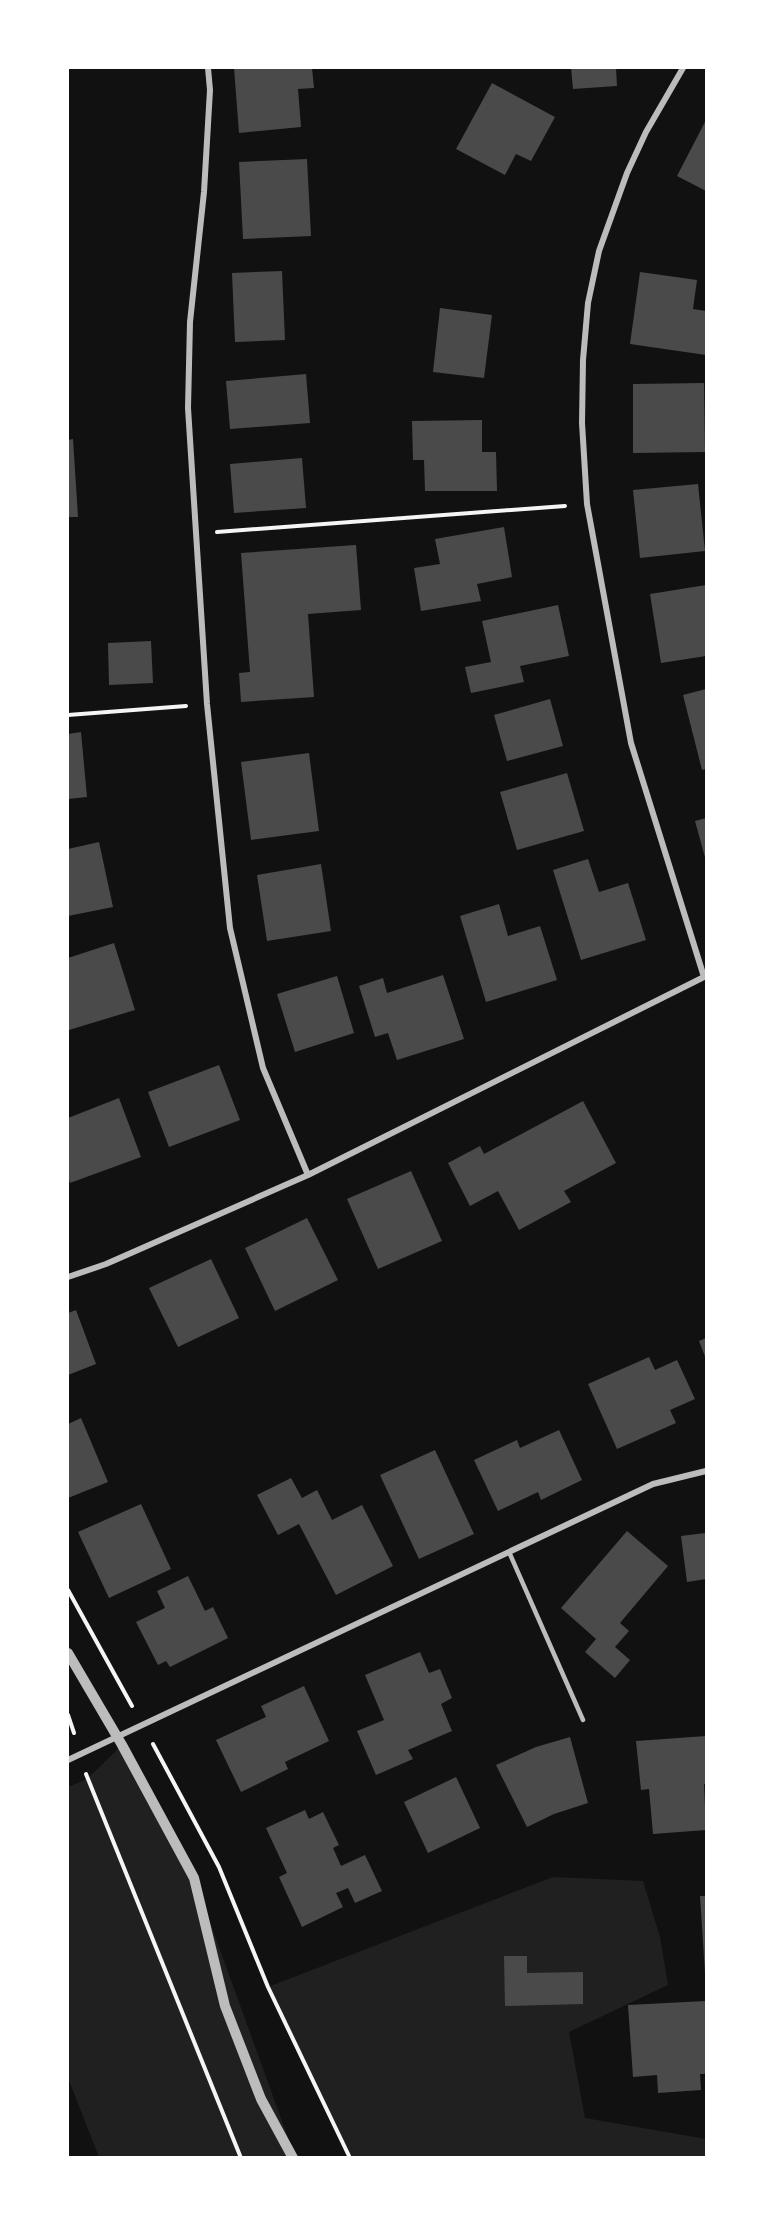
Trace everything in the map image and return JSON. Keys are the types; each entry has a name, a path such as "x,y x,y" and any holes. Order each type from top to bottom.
{"street":[{"path":"208,68 210,90 204,192 190,322 188,408 207,704 230,928 263,1068 309,1175"},
{"path":"68,1277 106,1264 309,1175 705,976 632,743 587,504 582,423 583,360 588,303 599,251 627,173 646,132 683,68"},
{"path":"68,1760 653,1484 706,1471"},
{"path":"68,1653 194,1878 225,2006 261,2099 293,2157"}],"lane":[{"path":"509,1552 583,1720"}],"path":[{"path":"196,534 587,504"},
{"path":"68,715 207,704"},
{"path":"68,1590 219,1867 268,1987 350,2157"},
{"path":"87,1779 241,2157"}],"shaded area":[{"path":"122,1745 194,1878 295,2157 99,2157 68,2078 68,1787 87,1779"},
{"path":"553,1877 643,1881 660,1937 668,1985 569,2032 585,2118 706,2139 706,2157 350,2157 268,1987"}],"building":[{"path":"234,68 312,68 314,88 298,89 301,127 239,133"},
{"path":"571,68 616,68 617,86 573,89"},
{"path":"492,83 555,117 531,161 516,154 505,175 456,149"},
{"path":"706,120 706,191 677,176"},
{"path":"307,159 311,236 243,239 239,162"},
{"path":"282,271 285,340 235,342 232,273"},
{"path":"640,272 697,280 693,309 706,311 706,355 630,344"},
{"path":"440,308 492,315 484,378 433,372"},
{"path":"306,374 310,423 230,429 226,381"},
{"path":"704,383 705,452 633,453 633,384"},
{"path":"482,420 482,452 496,452 497,491 425,491 424,460 413,460 412,421"},
{"path":"73,439 78,517 68,517 68,440"},
{"path":"302,458 306,508 234,513 230,464"},
{"path":"698,484 705,551 640,558 633,490"},
{"path":"504,527 512,577 477,584 481,601 421,611 414,568 440,564 435,539"},
{"path":"356,545 361,610 308,614 314,697 241,702 239,673 250,672 241,553"},
{"path":"706,585 706,656 661,663 650,594"},
{"path":"558,605 569,656 520,666 524,682 471,693 465,667 491,662 482,621"},
{"path":"151,641 153,683 109,685 108,643"},
{"path":"706,689 706,769 702,770 683,695"},
{"path":"550,699 563,746 507,761 494,715"},
{"path":"81,732 87,797 68,799 68,734"},
{"path":"309,753 319,831 251,840 241,762"},
{"path":"567,773 584,831 517,850 500,792"},
{"path":"706,818 706,861 695,821"},
{"path":"99,842 113,907 68,916 68,849"},
{"path":"588,859 599,892 628,883 646,940 581,960 553,870"},
{"path":"321,864 331,931 267,941 257,875"},
{"path":"499,904 508,936 540,926 557,980 486,1002 460,916"},
{"path":"114,943 135,1010 69,1030 68,958"},
{"path":"443,975 464,1039 397,1060 388,1033 375,1037 359,986 383,978 387,993"},
{"path":"337,976 354,1033 295,1052 277,994"},
{"path":"219,1065 240,1120 169,1147 148,1092"},
{"path":"119,1098 141,1157 70,1183 68,1177 68,1118"},
{"path":"583,1101 616,1163 564,1191 571,1202 519,1230 498,1191 470,1206 448,1163 480,1146 484,1154"},
{"path":"411,1171 442,1241 378,1269 347,1199"},
{"path":"307,1218 338,1280 275,1311 245,1248"},
{"path":"211,1259 239,1318 178,1347 149,1288"},
{"path":"76,1310 96,1364 68,1375 68,1313"},
{"path":"706,1338 706,1359 699,1341"},
{"path":"649,1357 655,1370 677,1360 695,1399 670,1410 676,1423 617,1449 588,1384"},
{"path":"81,1418 108,1482 68,1498 68,1424"},
{"path":"559,1430 582,1480 541,1500 538,1492 498,1511 474,1460 517,1440 520,1448"},
{"path":"435,1450 474,1534 419,1559 380,1475"},
{"path":"291,1478 302,1498 317,1490 332,1520 362,1505 393,1566 336,1595 299,1524 278,1535 257,1495"},
{"path":"141,1504 171,1569 109,1598 78,1532"},
{"path":"627,1531 668,1566 620,1623 629,1631 615,1647 630,1660 615,1678 585,1652 596,1639 561,1608"},
{"path":"705,1533 706,1579 687,1582 681,1536"},
{"path":"188,1576 205,1611 213,1607 228,1638 170,1667 166,1661 158,1665 136,1622 165,1608 157,1591"},
{"path":"420,1652 429,1673 440,1669 452,1698 441,1704 452,1731 408,1750 413,1759 376,1775 357,1731 384,1720 365,1675"},
{"path":"304,1686 329,1741 285,1762 288,1769 241,1792 216,1740 266,1717 261,1706"},
{"path":"706,1736 706,1784 704,1784 706,1830 653,1834 649,1789 641,1790 636,1741"},
{"path":"570,1737 588,1803 554,1814 527,1827 496,1765 536,1747"},
{"path":"456,1777 480,1828 428,1853 404,1802"},
{"path":"305,1810 309,1819 323,1812 339,1845 333,1848 341,1866 365,1855 382,1891 355,1903 348,1888 336,1893 343,1907 302,1927 279,1877 287,1873 266,1828"},
{"path":"700,1896 706,1896 706,1973 705,1973"},
{"path":"504,1956 527,1956 527,1973 583,1972 583,2004 505,2006"},
{"path":"706,2001 706,2074 700,2074 701,2090 658,2093 657,2075 633,2077 628,2005"}]}
